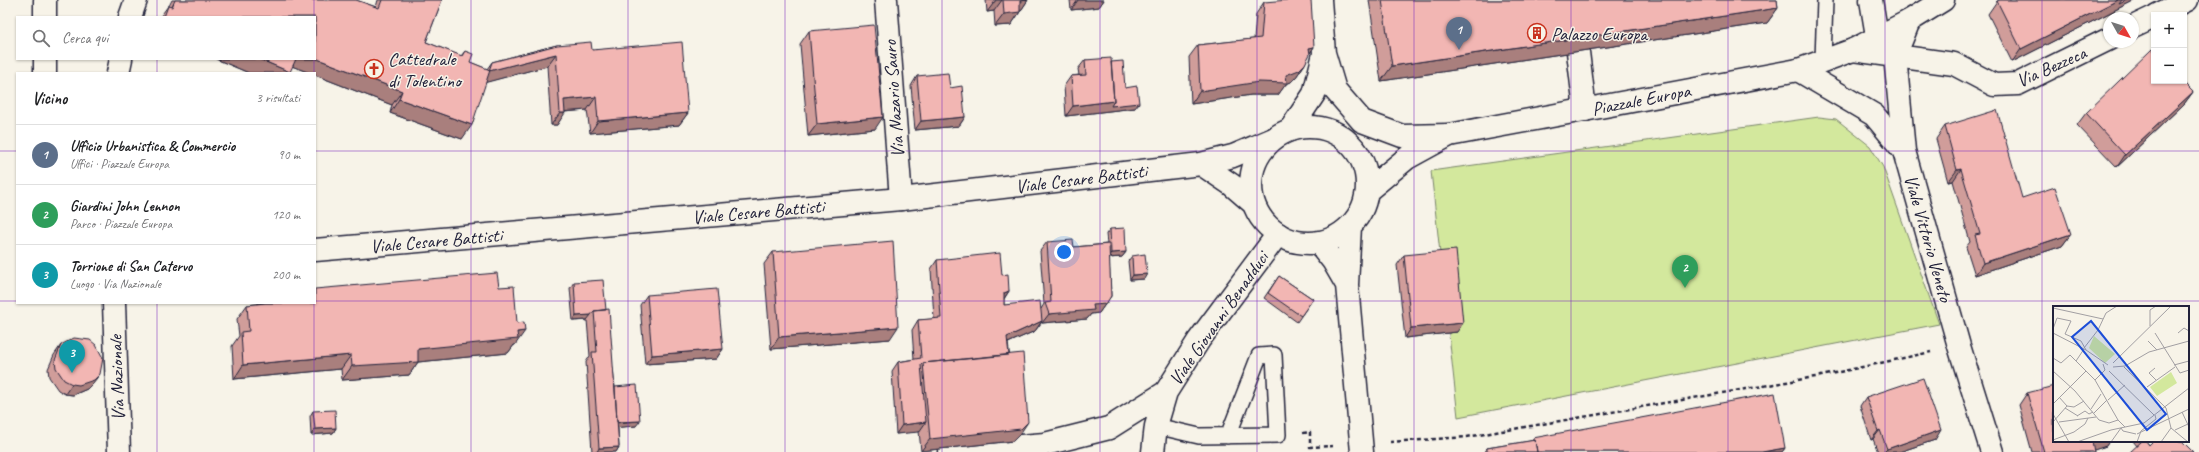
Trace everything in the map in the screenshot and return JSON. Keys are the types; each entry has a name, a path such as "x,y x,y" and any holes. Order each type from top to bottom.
{"street":[{"path":"45,0 45,16"},
{"path":"130,16 136,0"},
{"name":"Via Nazario Sauro","path":"886,0 901,199"},
{"path":"1320,0 1324,53 1335,90 1362,121 1402,136 1449,135"},
{"path":"1871,0 1877,36"},
{"path":"1853,50 1877,36 1909,21 1943,0"},
{"path":"2163,12 2187,0"},
{"path":"2139,24 2151,18"},
{"name":"Viale Vittorio Veneto","path":"1909,21 1895,56 1904,151 1959,346 1992,452"},
{"name":"Via Bezzeca","path":"1853,50 1954,64 1994,85 2018,84 2103,42"},
{"name":"Piazzale Europa","path":"1367,191 1407,158 1449,135 1798,70 1853,50"},
{"path":"1578,52 1585,110"},
{"path":"1254,204 1251,187 1253,169 1261,152 1281,134 1314,94 1324,53"},
{"path":"44,72 45,60"},
{"path":"118,72 121,60"},
{"path":"1798,70 1874,116 1904,151"},
{"path":"1201,164 1232,185 1254,204 1269,228 1278,234 1300,243 1318,242 1335,237 1350,226 1362,210 1367,191 1366,171 1358,153 1345,139 1328,129 1309,126 1281,134"},
{"name":"Viale Cesare Battisti","path":"316,250 901,199 1201,164 1233,156 1281,134"},
{"path":"1350,226 1347,285 1362,448"},
{"name":"Viale Giovanni Benadduci","path":"1153,452 1156,426 1166,392 1199,340 1278,234"},
{"path":"1318,242 1333,261 1347,285"},
{"name":"Via Nazionale","path":"114,304 119,452"},
{"path":"949,452 1052,448 1109,428 1166,392"}],"lane":[{"path":"1823,60 1825,0"},
{"path":"1156,426 1199,436 1228,436 1278,435 1274,355 1259,356 1228,436"}],"path":[{"path":"1362,448 1467,437 1821,376 1959,346"},
{"path":"1310,432 1310,447 1332,446"}],"green space":[{"path":"1819,117 1836,119 1870,146 1883,167 1939,324 1458,417 1431,171"}],"building":[{"name":"Cattedrale di Tolentino","path":"175,0 356,0 379,8 382,0 442,0 426,42 462,56 465,51 473,54 470,62 490,70 472,125 399,99 402,91 316,58 316,16 164,16 168,6 172,7"},
{"path":"1003,0 1027,0 1020,1 1020,12 1004,14"},
{"path":"1311,0 1314,47 1309,48 1310,54 1305,64 1299,70 1286,75 1287,83 1259,82 1200,91 1198,45 1261,38 1264,2"},
{"name":"Palazzo Europa","path":"1382,0 1777,0 1778,8 1392,66"},
{"path":"2118,0 2021,49 1997,1"},
{"path":"2122,0 2128,0 2119,4"},
{"path":"874,25 883,117 817,124 809,31"},
{"path":"591,42 592,50 682,42 688,113 598,121 596,97 564,100 565,113 560,113 556,54 489,71 492,62 557,45"},
{"path":"2151,50 2151,84 2185,84 2193,92 2125,155 2086,113"},
{"path":"1111,58 1114,101 1073,106 1071,76 1086,75 1085,60"},
{"path":"261,60 296,60 290,72"},
{"path":"1123,61 1125,88 1137,86 1139,103 1111,106 1114,101 1111,62"},
{"path":"948,73 950,88 962,86 965,117 921,121 917,76"},
{"path":"1997,110 2022,198 2055,187 2071,234 1983,263 1975,235 1980,234 1961,169 1957,170 1945,126"},
{"path":"1125,228 1126,252 1111,253 1110,229"},
{"path":"1073,240 1074,247 1109,244 1111,296 1106,304 1093,305 1094,310 1049,314 1045,303 1051,302 1047,242"},
{"path":"893,241 898,327 779,337 773,252"},
{"path":"1456,250 1463,323 1411,328 1404,255"},
{"path":"1000,253 1002,275 1008,274 1009,291 1004,293 1004,305 1040,301 1042,321 1007,337 1009,355 923,363 921,365 926,422 902,425 898,362 921,358 918,320 941,318 937,260"},
{"path":"1145,254 1147,274 1133,275 1132,256"},
{"path":"497,273 499,287 514,286 517,323 524,322 525,331 517,332 518,339 418,349 418,362 352,366 351,355 243,365 241,332 249,331 247,305 316,304 316,289"},
{"path":"1279,276 1313,299 1301,316 1268,293"},
{"path":"603,280 606,310 594,311 591,315 576,316 574,282"},
{"path":"717,289 723,349 652,355 647,295"},
{"path":"609,309 619,447 599,448 592,352 597,352 594,311"},
{"path":"74,338 90,340 96,345 103,358 100,374 94,380 79,385 72,384 64,380 56,368 55,360 61,345"},
{"path":"1023,353 1028,422 1021,429 930,439 923,363"},
{"path":"1923,378 1941,430 1887,449 1880,430 1878,431 1866,397"},
{"path":"637,385 640,421 617,422 615,387"},
{"path":"2053,386 2053,442 2092,442 2094,452 2044,452 2027,393"},
{"path":"1775,393 1785,448 1762,452 1537,452 1535,440 1533,441 1533,438"},
{"path":"335,410 336,428 315,429 313,411"},
{"path":"1535,440 1537,452 1487,452 1487,448"},
{"path":"2141,442 2147,442 2149,445 2152,442 2183,442 2193,452 2130,452"}],"place":[{"name":"Palazzo Europa","path":"1537,33"},
{"name":"Ufficio Urbanistica & Commercio","path":"1459,50"},
{"name":"Cattedrale di Tolentino","path":"374,69"},
{"name":"Giardini John Lennon","path":"1685,288"},
{"name":"Torrione di San Catervo","path":"72,373"}]}
